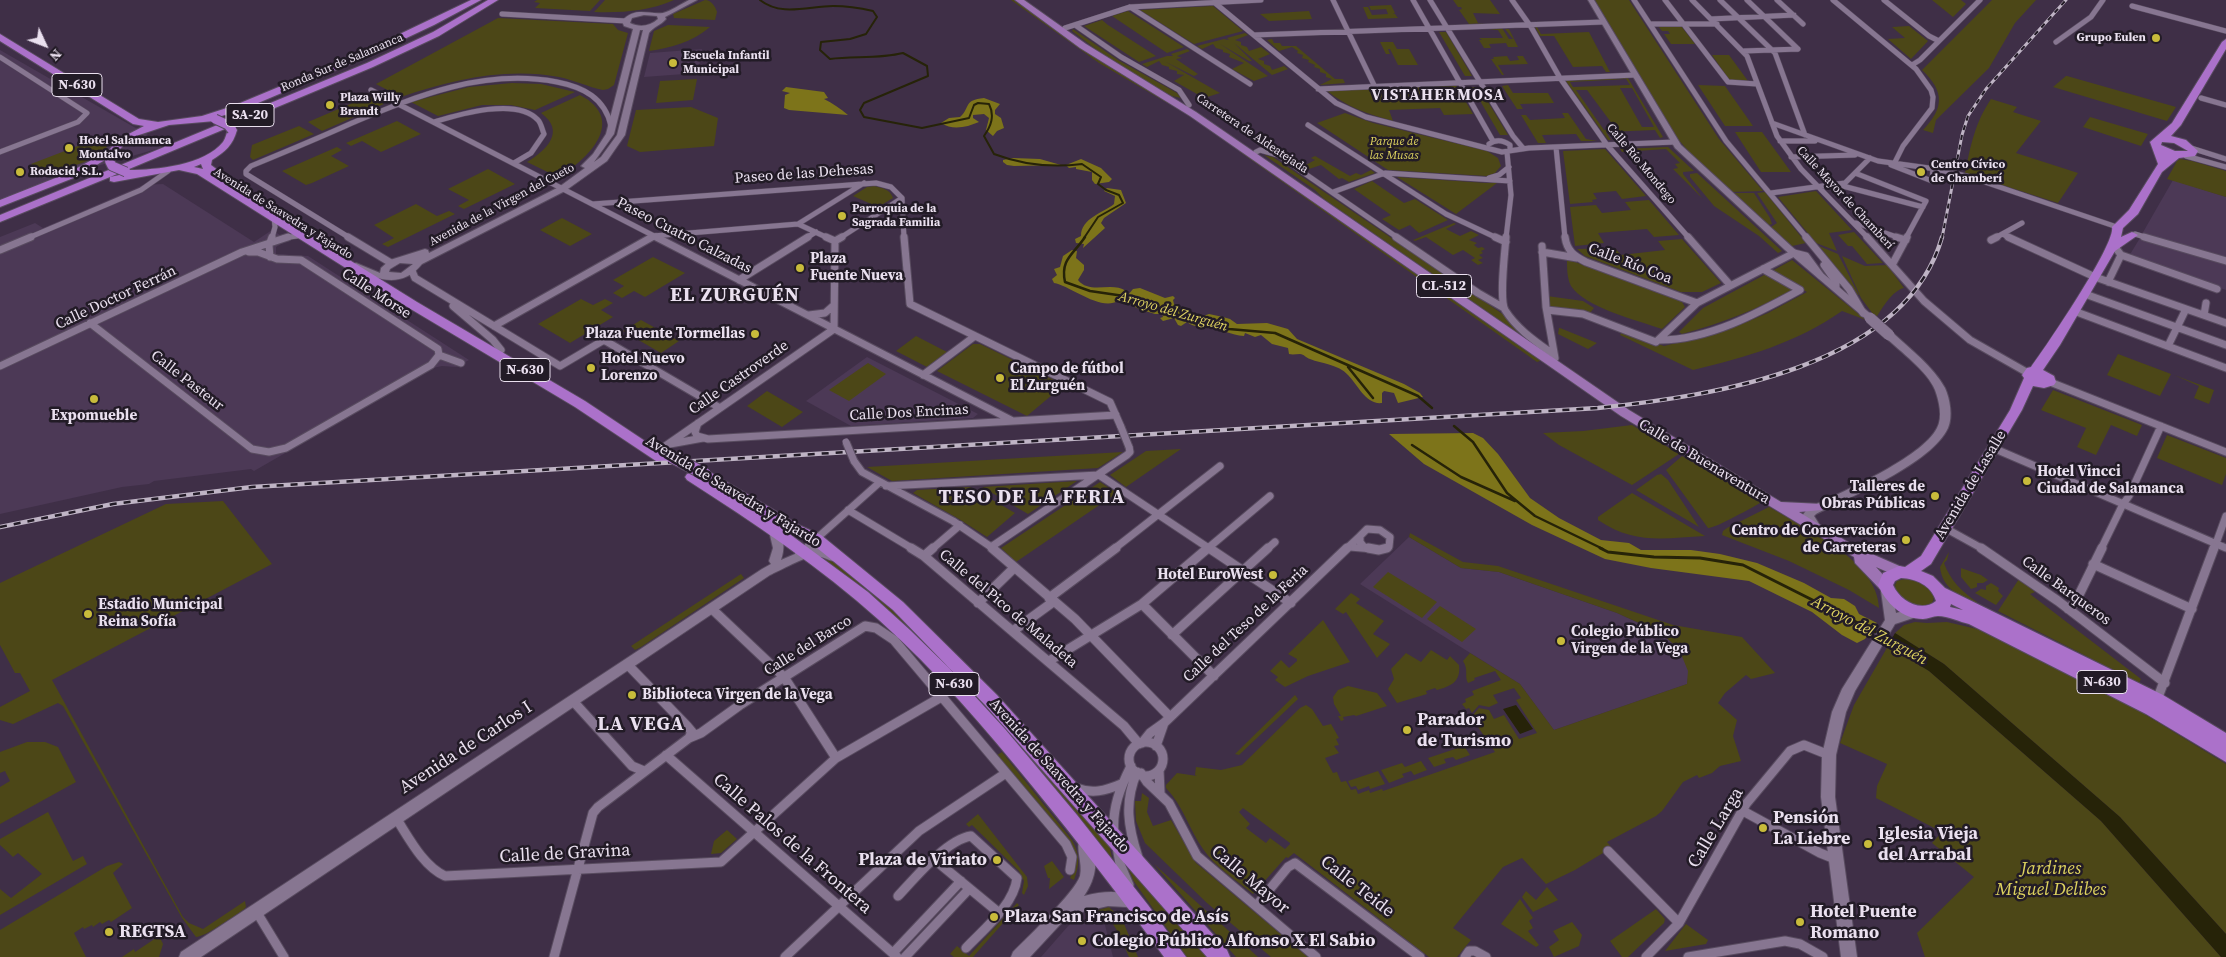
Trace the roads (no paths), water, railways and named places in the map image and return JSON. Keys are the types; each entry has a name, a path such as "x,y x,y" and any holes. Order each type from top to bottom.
{"highway":[{"path":"204,118 228,111 366,55 478,0"},
{"name":"Ronda Sur de Salamanca","path":"0,211 389,52 485,0"},
{"path":"232,131 246,123 378,68 418,49 441,37 496,0"},
{"name":"Ronda Sur de Salamanca","path":"0,218 378,62 436,34 496,0"},
{"name":"N-630","path":"0,38 24,51 136,122 158,124"},
{"path":"2184,153 2162,163 2160,143 2176,125 2226,42"},
{"name":"N-630","path":"0,43 133,126 132,135"},
{"path":"2184,153 2179,136 2226,56"},
{"name":"N-630","path":"204,118 215,119 228,124 232,131 228,143 207,158 182,168 141,174 126,172 112,166 110,157 117,146 132,135 158,124 182,119 204,118"},
{"path":"2160,143 2181,142"},
{"path":"2160,143 2184,153"},
{"path":"0,204 72,175 110,157"},
{"name":"Avenida de Saavedra y Fajardo","path":"207,158 206,166 367,266 388,272 501,350 666,453 775,531 798,556 834,564 898,606 967,674 1143,868 1220,957"},
{"name":"Avenida de Lasalle","path":"2116,251 2118,228 2132,214 2162,163"},
{"name":"Avenida de Saavedra y Fajardo","path":"182,168 200,170 413,305 666,453"},
{"path":"0,225 102,183 141,174"},
{"path":"2118,228 2134,233 2132,214"},
{"name":"Avenida de Lasalle","path":"1886,588 1888,576 1904,572 1926,560 2016,410 2031,374 2054,346 2095,277 2116,251 2134,233"},
{"name":"Avenida de Lasalle","path":"2016,410 2047,381 2054,346"},
{"path":"2031,374 2047,381"},
{"name":"Avenida de Saavedra y Fajardo","path":"699,476 796,530 816,539 834,564 952,683 1004,739 1138,904 1176,957"},
{"path":"1926,560 1944,603 1939,610"},
{"name":"N-630","path":"1904,572 2157,700 2226,742"},
{"path":"1886,588 1899,604 1918,612"},
{"name":"N-630","path":"1918,612 1930,613 1939,610 1973,619 2103,683 2160,714 2226,754"}],"main road":[{"path":"683,0 654,12 644,12 628,19 631,26 637,28 650,27 660,22 662,16 694,0"},
{"path":"1591,0 1675,142 1794,253 1889,335 1928,372 1940,389 1946,416 1943,428 1937,439 1923,451 1862,489 1823,505 1802,508 1775,505"},
{"name":"Carretera de Aldeatejada","path":"1023,2 1077,42 1159,92 1326,205 1560,369"},
{"name":"Carretera de Aldeatejada","path":"1023,2 1065,28 1093,52"},
{"path":"654,12 662,16"},
{"path":"1040,16 1060,28 1065,28 1064,30 1077,42"},
{"name":"Avenida de la Virgen del Cueto","path":"388,272 406,275 428,258 592,170 604,159 616,145 621,135 645,33 650,27"},
{"name":"Avenida de la Virgen del Cueto","path":"388,272 406,260 559,187 596,156 606,144 612,128 637,28"},
{"name":"Carretera de Aldeatejada","path":"1159,92 1189,105 1312,190 1326,205"},
{"path":"1256,152 1276,171"},
{"path":"406,260 416,262 414,269"},
{"name":"Avenida de Saavedra y Fajardo","path":"346,261 378,276 388,272 387,282 406,296 413,305"},
{"name":"Calle de Buenaventura","path":"1560,369 1653,431 1851,550 1904,572"},
{"path":"1819,530 1818,519 1823,505"},
{"path":"775,561 784,555 798,556 805,539 796,530"},
{"path":"775,531 779,548 775,561"},
{"name":"Avenida de Carlos I","path":"187,957 766,572 798,556 816,539"},
{"name":"Calle de Buenaventura","path":"1851,550 1886,588"},
{"name":"Avenida de Carlos I","path":"766,572 775,561"},
{"path":"1886,588 1889,623"},
{"path":"1849,957 1828,797 1829,755 1839,712 1849,689 1875,645 1889,623 1918,612"},
{"path":"1019,957 1064,909 1087,879 1088,860 1083,836"},
{"path":"1064,909 1110,898 1123,898 1138,904"}],"street":[{"path":"1065,28 1130,7 1261,0"},
{"path":"1333,0 1374,85"},
{"path":"1413,0 1492,137 1491,143 1494,151"},
{"path":"1430,0 1514,138 1526,148"},
{"name":"Calle Río Mondego","path":"1512,0 1560,78 1607,145 1730,285"},
{"path":"1634,0 1726,140 1849,289 1866,316"},
{"path":"1665,0 1729,83 1757,84"},
{"name":"Calle Mayor de Chamberí","path":"1692,0 1744,52 1780,141 1817,188 1853,222 1924,301 1970,340 2031,374"},
{"path":"1720,0 1775,53 1805,135"},
{"path":"1744,52 1798,49 1747,0"},
{"path":"1777,0 1803,24"},
{"path":"1833,0 1912,65 1931,90 1933,97 1932,108 1892,163"},
{"path":"1884,0 1929,36 1939,41"},
{"path":"1912,65 1920,60 1980,0"},
{"path":"2056,42 2092,17 2103,0"},
{"path":"1215,2 1318,89 1346,109 1366,117 1494,151 1506,160 1509,167 1511,195 1502,285 1499,297 1493,299 1485,298"},
{"path":"2132,6 2226,31"},
{"path":"1130,7 1250,84"},
{"path":"507,11 628,19"},
{"path":"502,14 628,19"},
{"path":"1711,19 1794,15"},
{"path":"1254,35 1603,22"},
{"path":"1650,24 1717,24"},
{"path":"1074,25 1121,57 1179,90 1189,105"},
{"path":"0,57 87,112 86,116 78,122 0,152"},
{"path":"1318,89 1374,85 1635,75"},
{"path":"398,103 428,92 466,83 500,79 536,78 564,83 589,92 608,112 612,128"},
{"name":"Paseo Cuatro Calzadas","path":"371,90 1010,420"},
{"path":"2201,98 2226,105"},
{"name":"Avenida de Saavedra y Fajardo","path":"388,272 246,174 246,171 252,166 398,103"},
{"path":"434,122 457,114 488,109 517,110 530,115 541,123 544,134 531,153 514,163"},
{"path":"1772,123 1870,158 1892,163 1935,168 1970,177 2118,228"},
{"path":"1308,125 1450,216 1506,242"},
{"path":"1506,160 1514,138"},
{"path":"1475,145 1500,141 1509,148"},
{"path":"1780,141 1822,141"},
{"path":"1494,151 1509,148 1675,142"},
{"name":"Calle Río Coa","path":"1556,147 1566,244 1570,252 1578,258 1697,303"},
{"path":"1256,152 1260,150 1278,155 1485,298 1504,308 1524,332 1553,354"},
{"path":"2184,153 2226,159"},
{"path":"2184,153 2226,167"},
{"path":"1791,157 1859,154"},
{"path":"1771,193 1845,183 1870,158"},
{"path":"1892,163 1892,167 1932,181 1935,168"},
{"path":"1485,180 1499,175 1509,167"},
{"path":"0,250 147,187 168,171"},
{"path":"1333,192 1384,173 1510,181"},
{"path":"1855,173 1924,204"},
{"path":"141,174 150,181 147,187"},
{"path":"494,326 653,236 798,224 865,182"},
{"name":"Paseo de las Dehesas","path":"591,204 865,182 892,186 899,192 902,198"},
{"path":"845,184 852,190"},
{"path":"1837,185 1924,204"},
{"path":"835,241 902,198 908,302 1110,402 1130,452 991,547"},
{"path":"610,214 611,208 623,201"},
{"path":"1892,265 1924,204"},
{"path":"888,207 903,209"},
{"path":"270,257 269,242 276,230 274,217"},
{"path":"1853,222 1906,240"},
{"path":"1991,240 2022,223"},
{"path":"798,224 835,241"},
{"path":"677,248 677,243 680,239 689,232"},
{"path":"740,280 816,232"},
{"path":"2134,233 2226,261"},
{"path":"1803,234 1836,282 1836,288"},
{"path":"2002,234 2095,277 2226,323"},
{"name":"Calle Doctor Ferrán","path":"0,366 242,252 272,235"},
{"name":"Calle Doctor Ferrán","path":"242,252 269,242 304,235"},
{"path":"834,329 835,241"},
{"path":"1560,369 1553,354 1542,249 1578,258"},
{"path":"2116,251 2217,289"},
{"name":"Avenida de Lasalle","path":"2108,282 2116,251"},
{"name":"Calle Morse","path":"242,252 258,252 270,257 301,260 438,349 439,356 461,363"},
{"path":"1658,341 1697,303 1794,253"},
{"path":"414,269 415,278 560,366 604,340 720,408"},
{"path":"1547,310 1583,314 1658,341 1674,340 1729,324 1775,304 1800,290 1762,269"},
{"path":"1502,285 1504,308"},
{"path":"438,292 493,340 501,350"},
{"path":"2085,294 2226,345"},
{"path":"2204,315 2206,303"},
{"path":"807,315 825,313 834,305"},
{"path":"2168,346 2186,309"},
{"path":"2074,311 2226,368"},
{"name":"Calle Pasteur","path":"90,323 252,449 270,453 286,448 301,440 431,365 439,356"},
{"name":"Calle Castroverde","path":"666,453 698,423 834,329"},
{"path":"923,375 975,336"},
{"path":"2047,381 2226,452"},
{"path":"977,422 984,415 986,408"},
{"name":"Calle Dos Encinas","path":"666,453 703,438 1116,415"},
{"path":"698,423 695,432 696,436 703,438"},
{"path":"2068,609 2074,603 2123,504 2129,496 2161,426"},
{"path":"844,430 846,442 854,462 862,472 960,525 991,547 1091,636 1167,720"},
{"path":"1993,448 2226,548"},
{"path":"1013,631 1220,466"},
{"path":"1080,475 1087,483"},
{"path":"816,539 848,510 883,484 912,486 1099,475 1291,603"},
{"path":"906,495 906,490 912,486"},
{"path":"1049,661 1142,604 1270,496"},
{"name":"Calle del Pico de Maladeta","path":"848,510 924,556 1049,661 1124,726 1141,744"},
{"path":"2157,700 2166,683 2226,516"},
{"path":"924,556 960,525"},
{"path":"1350,547 1384,550 1389,547 1390,537 1380,530 1374,528 1367,529 1360,536 1360,542 1364,547"},
{"name":"Calle Barqueros","path":"1945,528 1978,546 2068,609 2166,683"},
{"name":"Calle del Teso de la Feria","path":"1141,744 1150,733 1167,720 1214,676 1360,536"},
{"path":"1172,635 1275,542"},
{"path":"2093,564 2192,609"},
{"path":"978,602 1014,568"},
{"path":"1142,604 1214,676"},
{"path":"712,609 784,677 836,758"},
{"name":"Calle del Barco","path":"554,957 593,813 644,771 689,738 701,733 784,677 865,626 876,628 894,640 943,696"},
{"path":"628,664 692,732 689,738"},
{"path":"943,696 1066,844 1072,857 1070,870"},
{"name":"Calle de Gravina","path":"396,818 440,875 718,862 724,860 836,758 943,696"},
{"path":"573,701 632,766 644,771"},
{"name":"Calle del Teso de la Feria","path":"1156,746 1167,720"},
{"path":"1141,744 1156,746 1164,757 1163,765 1158,770 1148,774 1136,770 1128,756 1131,750 1141,744"},
{"name":"Calle Larga","path":"1646,957 1679,923 1746,804 1790,751 1797,746 1804,745 1829,755"},
{"name":"Calle Palos de la Frontera","path":"666,755 895,955"},
{"path":"1066,783 1091,793 1104,791 1121,784 1136,770"},
{"path":"1136,770 1128,791 1127,813 1129,828 1143,868"},
{"name":"Calle Mayor","path":"1136,770 1160,792 1172,808 1197,856 1316,957"},
{"name":"Calle Mayor","path":"1158,770 1160,792"},
{"path":"785,957 919,831 1006,773"},
{"path":"1121,784 1115,808 1115,839 1120,864 1138,904"},
{"path":"1743,811 1835,859"},
{"path":"898,896 950,846 965,836 971,836 1017,878 1018,883 1012,895 966,948"},
{"path":"1608,851 1679,923"},
{"path":"935,860 998,912"},
{"name":"Calle Teide","path":"1256,906 1288,867 1295,863 1420,957"},
{"path":"895,955 965,885"},
{"path":"905,957 965,885"},
{"path":"256,911 284,957"},
{"path":"1688,957 1785,941 1800,944 1823,957"},
{"path":"1465,957 1470,951 1475,951 1486,957"}],"waterway":[{"name":"Arroyo del Zurguén","path":"760,0 768,5 786,9 838,6 873,11 877,17 866,34 850,39 821,42 820,50 830,59 885,56 903,53 927,66 928,76 864,103 860,110 864,117 922,128 969,118 974,105 978,103 989,104 992,113 991,121 984,136 994,154 1037,165 1082,164 1101,177 1098,184 1106,190 1119,195 1123,203 1098,217 1084,238"},
{"name":"Arroyo del Zurguén","path":"1085,237 1066,262 1064,268 1065,282 1090,291 1124,296 1198,322 1229,329 1275,333 1418,396 1432,408"},
{"path":"1348,367 1373,398"},
{"name":"Arroyo del Zurguén","path":"1454,426 1473,442 1507,493 1535,516 1603,549"},
{"path":"1412,445 1461,477 1515,501"},
{"name":"Arroyo del Zurguén","path":"1600,548 1608,552 1654,557 1700,558 1743,565 1878,633"}],"railway":[{"path":"1942,238 1962,135 1968,116 1986,89 2066,0"},
{"path":"0,527 113,504 252,487 1598,408 1644,403 1695,395 1747,383 1799,367 1847,346 1889,317 1921,281 1942,237"}],"place":[{"name":"Grupo Eulen","path":"2156,38"},
{"name":"Escuela Infantil Municipal","path":"673,63"},
{"name":"Plaza Willy Brandt","path":"330,105"},
{"name":"Hotel Salamanca Montalvo","path":"69,148"},
{"name":"Rodacid, S.L.","path":"20,172"},
{"name":"Centro Cívico de Chamberí","path":"1921,172"},
{"name":"Parroquia de la Sagrada Familia","path":"842,216"},
{"name":"Plaza Fuente Nueva","path":"800,268"},
{"name":"Plaza Fuente Tormellas","path":"755,334"},
{"name":"Hotel Nuevo Lorenzo","path":"591,368"},
{"name":"Campo de fútbol El Zurguén","path":"1000,378"},
{"name":"Expomueble","path":"94,399"},
{"name":"Hotel Vincci Ciudad de Salamanca","path":"2027,481"},
{"name":"Talleres de Obras Públicas","path":"1935,496"},
{"name":"Centro de Conservación de Carreteras","path":"1906,540"},
{"name":"Hotel EuroWest","path":"1273,575"},
{"name":"Estadio Municipal Reina Sofía","path":"88,614"},
{"name":"Colegio Público Virgen de la Vega","path":"1561,641"},
{"name":"Biblioteca Virgen de la Vega","path":"632,695"},
{"name":"Parador de Turismo","path":"1407,730"},
{"name":"Pensión La Liebre","path":"1763,828"},
{"name":"Iglesia Vieja del Arrabal","path":"1868,844"},
{"name":"Plaza de Viriato","path":"997,860"},
{"name":"Plaza San Francisco de Asís","path":"994,917"},
{"name":"Hotel Puente Romano","path":"1800,922"},
{"name":"REGTSA","path":"109,932"},
{"name":"Colegio Público Alfonso X El Sabio","path":"1082,941"}],"district":[{"name":"VISTAHERMOSA","path":"1438,96"},
{"name":"EL ZURGUÉN","path":"735,296"},
{"name":"TESO DE LA FERIA","path":"1032,498"},
{"name":"LA VEGA","path":"641,725"}],"park label":[{"name":"Parque de las Musas","path":"1394,149"},
{"name":"Jardines Miguel Delibes","path":"2051,880"}]}
